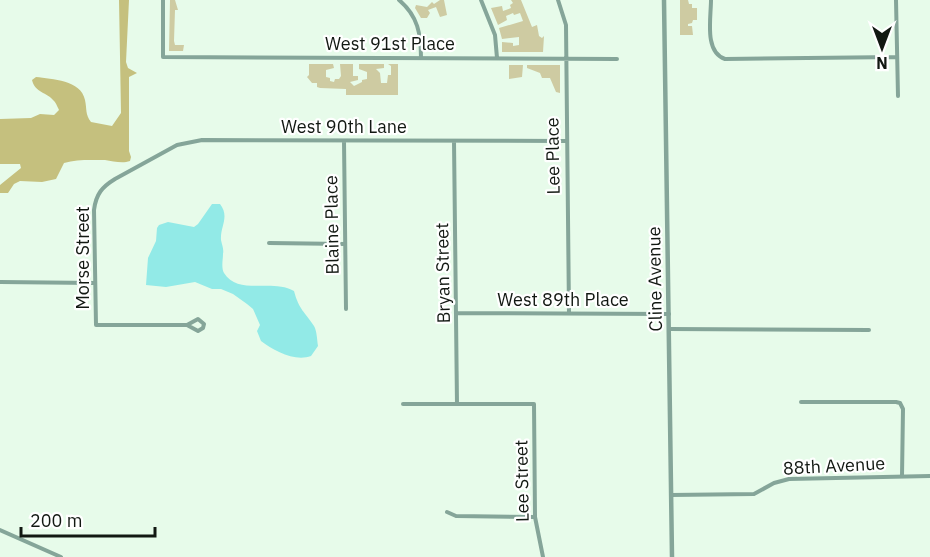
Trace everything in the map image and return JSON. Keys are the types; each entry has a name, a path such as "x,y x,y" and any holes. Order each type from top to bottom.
{"street":[{"name":"West 91st Place","path":"163,0 163,57 617,59"},
{"path":"399,0 408,9 419,28 421,58"},
{"path":"481,0 495,35 497,58"},
{"name":"Lee Place","path":"558,0 566,25 569,313"},
{"name":"Cline Avenue","path":"664,0 672,557"},
{"path":"711,0 712,40 717,55 733,59 897,57"},
{"path":"896,0 898,96"},
{"name":"West 90th Lane","path":"129,171 188,141 566,141"},
{"name":"Blaine Place","path":"344,141 346,309"},
{"name":"Bryan Street","path":"454,141 457,404"},
{"name":"Morse Street","path":"129,171 106,185 96,198 96,325 187,325"},
{"path":"269,243 345,244"},
{"path":"0,282 95,283"},
{"name":"West 89th Place","path":"457,313 669,315"},
{"path":"669,328 869,330"},
{"path":"801,402 900,403 903,409 902,476"},
{"path":"404,404 457,404"},
{"name":"Lee Street","path":"457,404 534,404 535,517 543,557"},
{"name":"88th Avenue","path":"671,495 754,494 774,483 789,479 930,476"},
{"path":"447,512 456,516 535,517"},
{"path":"0,530 61,557"}],"shaded area":[{"path":"119,0 129,0 126,62 128,68 137,73 129,77 130,161 79,160 64,163 56,179 42,182 20,181 14,184 8,193 0,193 0,185 21,168 20,164 0,164 0,119 31,118 40,114 54,115 59,110 51,98 36,88 32,80 36,77 65,82 78,88 85,100 91,122 112,126 121,113"},
{"path":"170,0 175,0 178,10 175,10 175,45 184,45 183,51 169,51"},
{"path":"444,0 447,15 440,17 436,7 428,10 430,13 427,18 421,18 415,8 416,5 427,7 432,2 434,4"},
{"path":"511,0 521,0 532,27 537,25 539,36 542,38 544,36 543,52 502,52 502,42 513,43 513,46 519,45 519,37 502,39 499,28 523,21 520,13 514,15 513,13 506,16 507,20 498,25 491,8 502,6 503,11 511,8 510,5 513,3"},
{"path":"680,0 688,0 692,8 697,8 697,20 688,24 692,26 693,35 680,35"},
{"path":"309,64 333,64 334,68 326,70 326,77 334,82 341,76 340,64 353,64 353,76 358,76 358,80 350,82 354,86 367,79 367,72 359,69 359,64 384,64 384,68 376,69 380,73 381,83 387,83 388,75 391,75 391,66 388,64 398,64 398,95 346,95 346,89 317,87 317,83 312,83 307,77"},
{"path":"509,65 523,65 522,77 509,79"},
{"path":"527,65 560,65 560,93 556,92 550,78 542,78 540,73 527,68"}],"water":[{"path":"212,204 220,204 224,213 221,240 224,273 238,284 285,287 294,291 300,307 316,330 318,346 311,356 292,357 278,352 261,341 257,331 260,325 253,309 233,294 195,282 166,287 146,285 148,258 156,241 159,225 168,222 194,227"}]}
